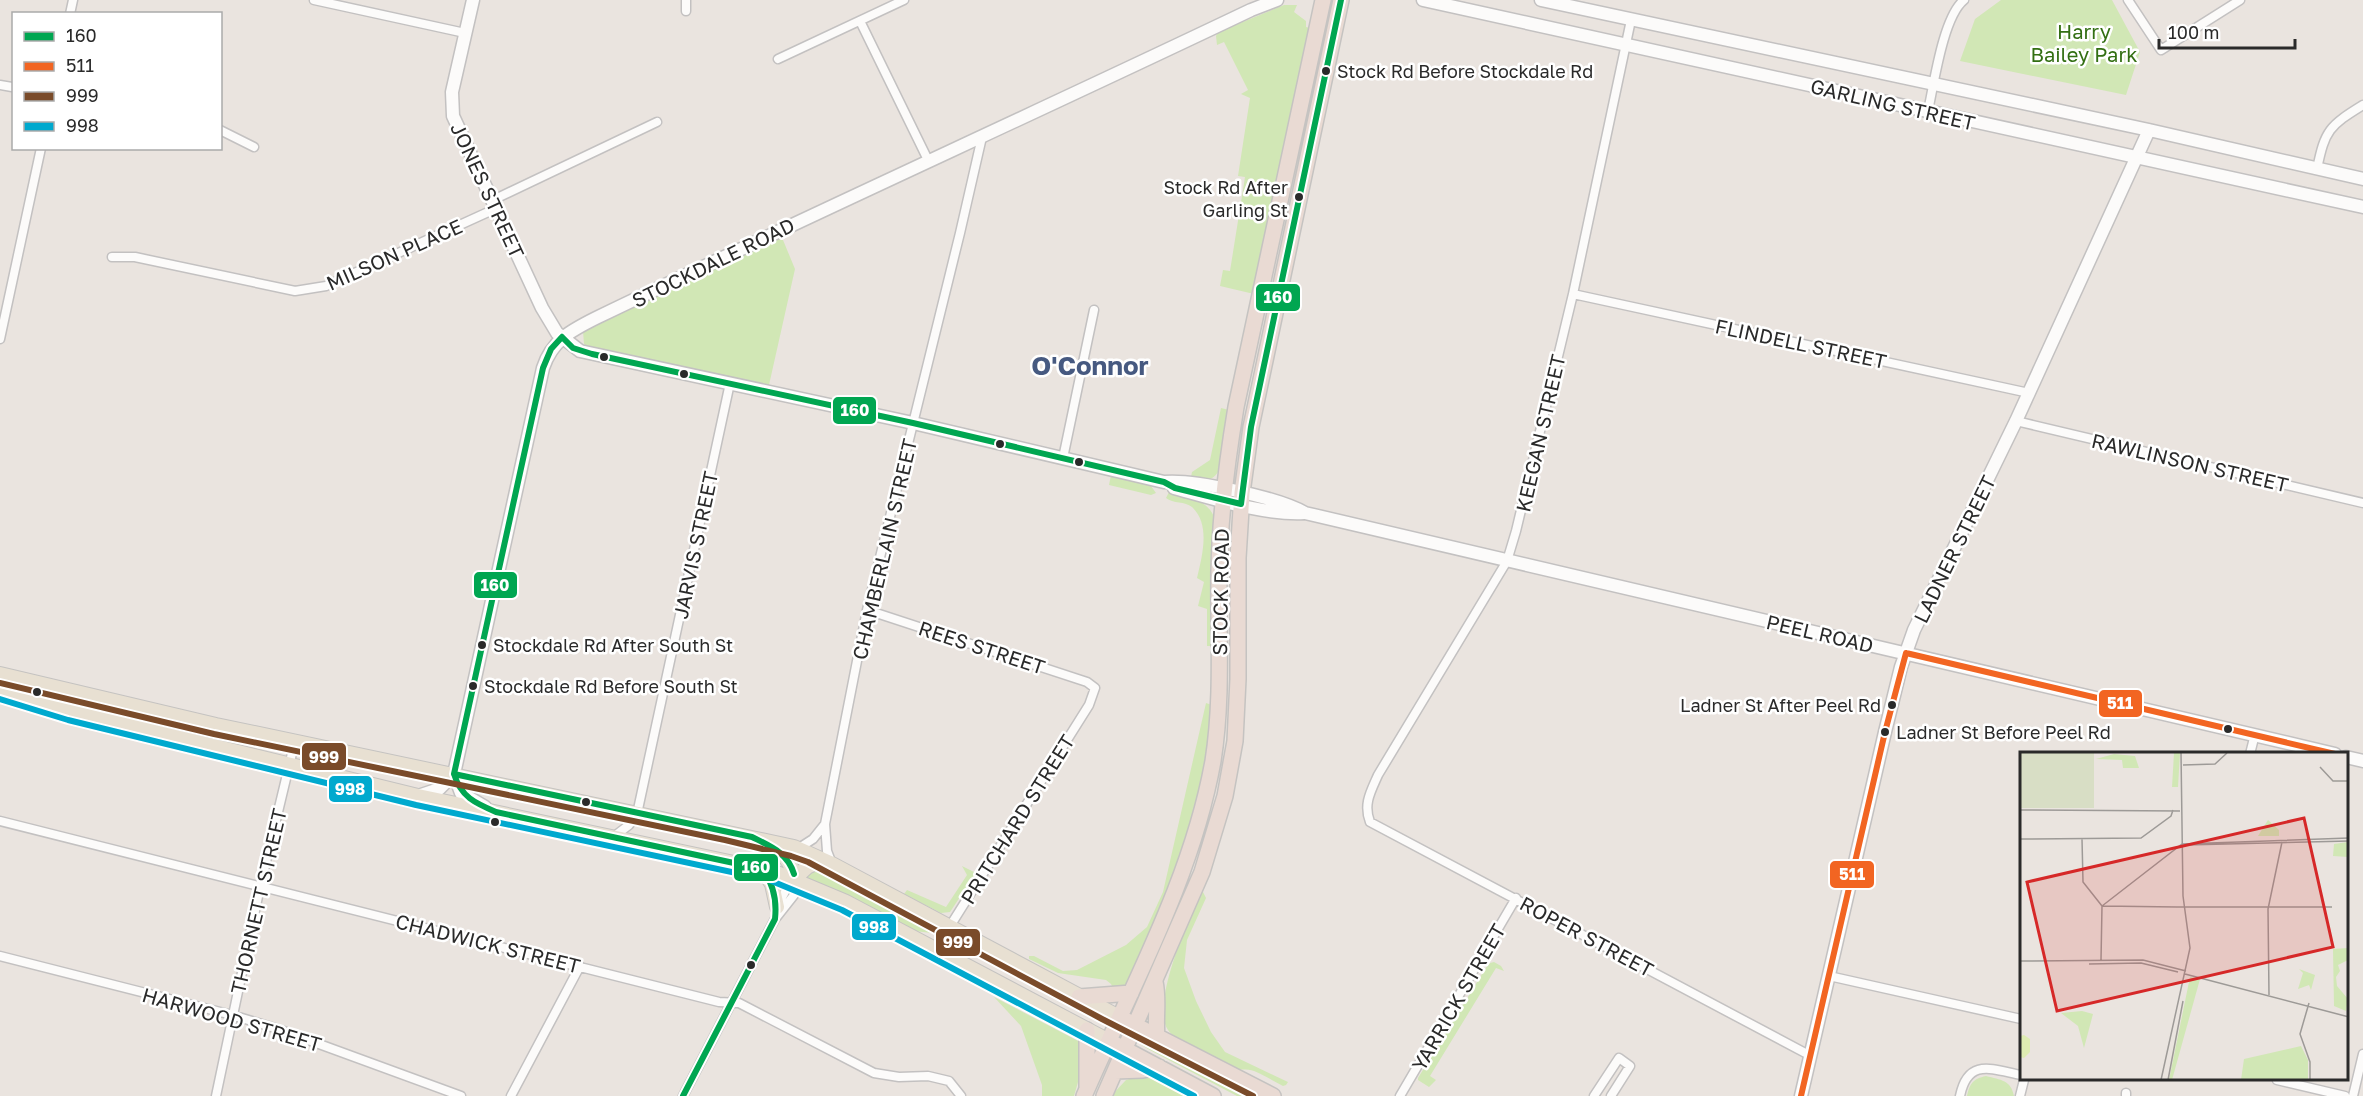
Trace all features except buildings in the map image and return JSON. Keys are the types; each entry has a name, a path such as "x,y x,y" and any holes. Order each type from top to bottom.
{"highway":[{"name":"STOCK ROAD","path":"1086,1093 1188,857 1208,787 1218,710 1219,552 1236,407 1323,0"},
{"name":"STOCK ROAD","path":"1104,1096 1211,849 1231,768 1237,712 1237,592 1241,499 1253,416 1341,0"},
{"path":"1155,982 1158,998 1155,1022 1157,1036"},
{"path":"1079,997 1131,993"},
{"path":"1119,1017 1273,1096"},
{"path":"1086,1093 1087,1030"},
{"path":"1109,1041 1214,1096"},
{"path":"1115,1071 1159,1067"}],"main road":[{"path":"0,674 216,725 799,848 1119,1017"},
{"path":"0,690 70,711 418,796 762,868 794,879 846,902 1109,1041"},
{"path":"126,704 147,730"},
{"path":"212,746 216,735 216,725"},
{"path":"752,837 782,853 793,867 794,879"},
{"path":"794,879 807,867 827,862"},
{"path":"762,868 772,884 776,913"}],"street":[{"path":"314,0 465,33"},
{"name":"JONES STREET","path":"472,0 452,92 453,116 542,308 562,337"},
{"path":"686,0 686,11"},
{"path":"778,59 904,0"},
{"name":"STOCKDALE ROAD","path":"454,774 543,368 551,349 562,337 596,318 928,160 1277,0"},
{"name":"GARLING STREET","path":"1423,0 2363,207"},
{"name":"GARLING STREET","path":"1541,0 2149,130 2363,179"},
{"path":"2128,0 2161,50 2240,0"},
{"path":"1928,111 1947,27 1959,2"},
{"name":"KEEGAN STREET","path":"1367,813 1366,803 1378,775 1507,561 1573,294 1631,20"},
{"path":"860,21 928,160"},
{"path":"0,85 12,87"},
{"path":"2317,169 2326,134 2336,122 2363,105"},
{"name":"MILSON PLACE","path":"112,257 135,257 295,291 326,286 657,122"},
{"name":"LADNER STREET","path":"1801,1096 1885,732 1914,630 2016,421 2149,130"},
{"path":"222,131 254,147"},
{"name":"CHAMBERLAIN STREET","path":"827,862 825,824 867,610 982,137"},
{"path":"0,339 41,150"},
{"name":"FLINDELL STREET","path":"1573,294 2029,393"},
{"path":"1063,458 1094,310"},
{"name":"PEEL ROAD","path":"562,337 580,351 913,423 1164,482 1175,488 1224,495 1290,514 1305,513 2327,752"},
{"name":"JARVIS STREET","path":"637,814 730,383"},
{"name":"RAWLINSON STREET","path":"2016,421 2363,503"},
{"name":"REES STREET","path":"867,610 1087,682 1095,688"},
{"name":"PRITCHARD STREET","path":"935,950 1089,705 1095,688"},
{"path":"2250,752 2255,734"},
{"name":"THORNETT STREET","path":"216,1096 260,887 295,741"},
{"path":"2348,757 2363,761"},
{"path":"418,796 440,789 454,774"},
{"path":"454,774 458,789 465,797 496,812"},
{"name":"ROPER STREET","path":"1367,813 1370,822 1811,1056"},
{"path":"612,838 629,825 637,814"},
{"name":"CHADWICK STREET","path":"0,821 731,1004 739,1003 874,1073 899,1077 939,1078 949,1081 961,1094"},
{"path":"799,848 813,839 825,824"},
{"path":"684,1096 788,886 794,879"},
{"name":"YARRICK STREET","path":"1400,1096 1516,898"},
{"name":"HARWOOD STREET","path":"0,956 232,1015 278,1029 461,1096"},
{"path":"511,1096 580,966"},
{"path":"1829,976 2020,1019"},
{"path":"2353,1096 2363,1054"},
{"path":"1594,1096 1619,1058 1630,1066 1611,1096"},
{"path":"1960,1096 1963,1082 1972,1071 1986,1068 2020,1076"},
{"path":"2020,1096 2024,1081"},
{"path":"2281,1081 2345,1096"}],"green space":[{"name":"Harry Bailey Park","path":"2001,0 2112,0 2140,52 2126,95 1960,61 1975,19"},
{"path":"1284,5 1297,5 1294,12 1306,21 1306,27 1310,28 1254,294 1220,286 1223,270 1230,271 1245,177 1238,176 1250,98 1241,94 1248,90 1224,42 1217,45 1216,36 1218,32"},
{"path":"778,239 783,240 795,269 769,385 588,347 584,344 583,331 588,328"},
{"path":"1221,408 1229,410 1220,469 1209,480 1194,481 1191,477 1192,472 1210,460"},
{"path":"1111,475 1151,486 1156,493 1151,495 1109,485"},
{"path":"1169,492 1201,502 1207,506 1214,517 1213,646 1207,646 1207,609 1198,606 1204,582 1197,578 1204,541 1202,523 1192,507 1166,498"},
{"path":"1206,703 1212,705 1210,737 1203,779 1189,836 1152,929 1127,984 1115,992 1106,980 1058,973 1029,959 1029,956 1034,956 1063,971 1077,970 1126,945 1147,927 1163,892"},
{"path":"824,866 938,927 938,930 932,933 914,931 805,877"},
{"path":"962,866 976,873 950,912 941,913 904,894 907,890 946,907 967,875"},
{"path":"1202,890 1206,898 1187,940 1184,968 1196,1001 1211,1032 1225,1052 1288,1082 1286,1085 1283,1086 1251,1070 1231,1068 1188,1046 1168,1030 1164,1018 1167,982 1173,961"},
{"path":"1494,962 1504,971 1496,968 1430,1076 1436,1080 1429,1087 1418,1078 1487,966"},
{"path":"970,975 1073,1029 1080,1033 1084,1040 967,980"},
{"path":"994,997 1082,1043 1080,1075 1074,1096 1042,1096 1042,1085 1021,1026"},
{"path":"1142,1039 1258,1096 1237,1096 1148,1049 1140,1044"},
{"path":"1144,1075 1159,1079 1193,1096 1111,1096 1126,1080"},
{"path":"1986,1076 2008,1084 2014,1096 1967,1096 1973,1082"}],"transit line":[{"name":"160","path":"562,337 573,348 592,354 913,423 1164,482 1175,488 1241,504 1251,427 1341,0"},
{"name":"160","path":"562,337 551,349 543,368 454,774 465,794 482,806 496,812 762,869 774,893 775,919 683,1096"},
{"name":"511","path":"1906,653 2327,752"},
{"name":"511","path":"1801,1096 1885,732 1906,653"},
{"name":"999","path":"0,683 214,734 725,840 791,856 808,862 1102,1019 1253,1096"},
{"name":"998","path":"0,699 68,720 416,805 769,880 842,910 1194,1096"},
{"name":"160","path":"454,774 752,837 783,855 794,874"}],"place":[{"name":"Stock Rd Before Stockdale Rd","path":"1326,71"},
{"name":"Stock Rd After Garling St","path":"1299,197"},
{"name":"Stockdale Rd After South St","path":"482,645"},
{"name":"Stockdale Rd Before South St","path":"473,686"},
{"name":"Ladner St After Peel Rd","path":"1892,705"},
{"name":"Ladner St Before Peel Rd","path":"1885,732"}],"district":[{"name":"O'Connor","path":"1090,365"}]}
